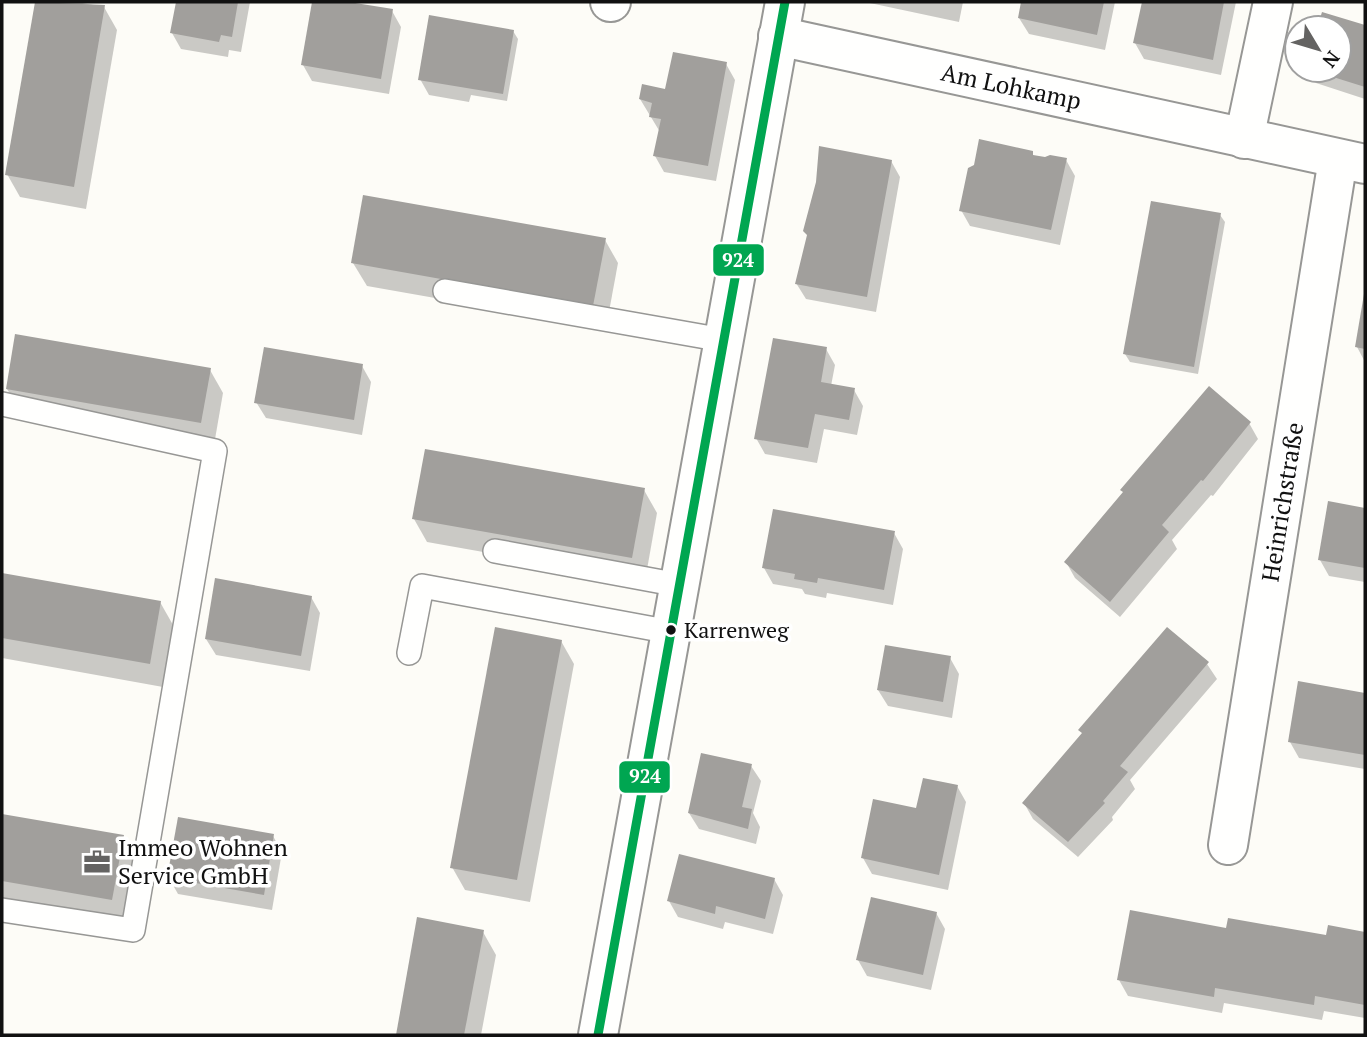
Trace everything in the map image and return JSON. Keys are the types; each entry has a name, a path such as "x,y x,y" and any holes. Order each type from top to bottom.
{"street":[{"path":"1244,139 1273,2"},
{"path":"598,1035 782,19"},
{"name":"Am Lohkamp","path":"782,19 1244,139 1352,162"},
{"name":"Heinrichstraße","path":"1228,845 1352,162"}],"lane":[{"path":"445,291 723,340"},
{"path":"2,404 215,451 133,930 2,910"},
{"path":"495,551 679,585"},
{"path":"409,653 422,586 671,632"}],"building":[{"path":"35,2 105,5 74,187 5,175"},
{"path":"176,2 238,2 232,37 221,35 219,42 170,33"},
{"path":"312,2 349,2 393,9 381,79 301,65"},
{"path":"1021,2 1104,2 1097,35 1018,18"},
{"path":"1142,2 1224,2 1213,60 1133,43"},
{"path":"429,15 514,30 503,94 418,80"},
{"path":"1353,21 1365,25 1365,87 1353,83"},
{"path":"673,52 727,62 708,166 653,156 661,119 649,117 652,103 639,99 642,84 665,89"},
{"path":"979,139 1033,151 1033,155 1067,158 1051,230 959,211 968,168 974,165"},
{"path":"819,146 892,160 867,297 795,284 807,235 803,231 816,182"},
{"path":"363,195 606,238 593,306 351,263"},
{"path":"1151,201 1221,213 1194,367 1123,354"},
{"path":"1365,294 1365,349 1355,347"},
{"path":"15,334 211,368 201,423 6,389"},
{"path":"773,338 827,347 821,382 855,388 849,420 815,414 808,448 754,439"},
{"path":"264,347 363,364 354,420 254,403"},
{"path":"1209,386 1251,422 1203,481 1201,480 1162,525 1169,532 1110,602 1064,562 1123,492 1120,490"},
{"path":"425,449 645,488 632,558 412,519"},
{"path":"1328,501 1365,508 1365,568 1318,560"},
{"path":"773,509 895,531 884,590 818,578 817,583 794,579 795,574 762,568"},
{"path":"2,573 161,601 150,664 2,638"},
{"path":"215,578 312,596 301,656 205,639"},
{"path":"495,627 562,640 517,880 450,868"},
{"path":"1167,627 1209,662 1120,766 1128,772 1103,801 1105,803 1068,842 1022,803 1082,733 1078,730"},
{"path":"885,645 951,656 943,702 877,690"},
{"path":"1298,681 1365,693 1365,755 1288,742"},
{"path":"701,753 752,764 742,807 752,809 748,829 688,813"},
{"path":"923,778 958,785 939,875 861,858 873,799 916,808"},
{"path":"2,814 124,835 112,900 2,881"},
{"path":"178,817 274,834 264,895 167,878"},
{"path":"679,854 775,878 765,919 716,906 715,914 667,901"},
{"path":"871,897 937,912 923,975 856,960"},
{"path":"1130,910 1226,928 1228,918 1326,935 1328,925 1365,932 1365,1005 1315,996 1314,1005 1215,988 1214,997 1117,980"},
{"path":"417,917 484,930 464,1035 396,1035"}],"transit line":[{"name":"924","path":"598,1035 785,2"}],"place":[{"name":"Karrenweg","path":"671,630"},
{"name":"Immeo Wohnen Service GmbH","path":"97,862"}]}
